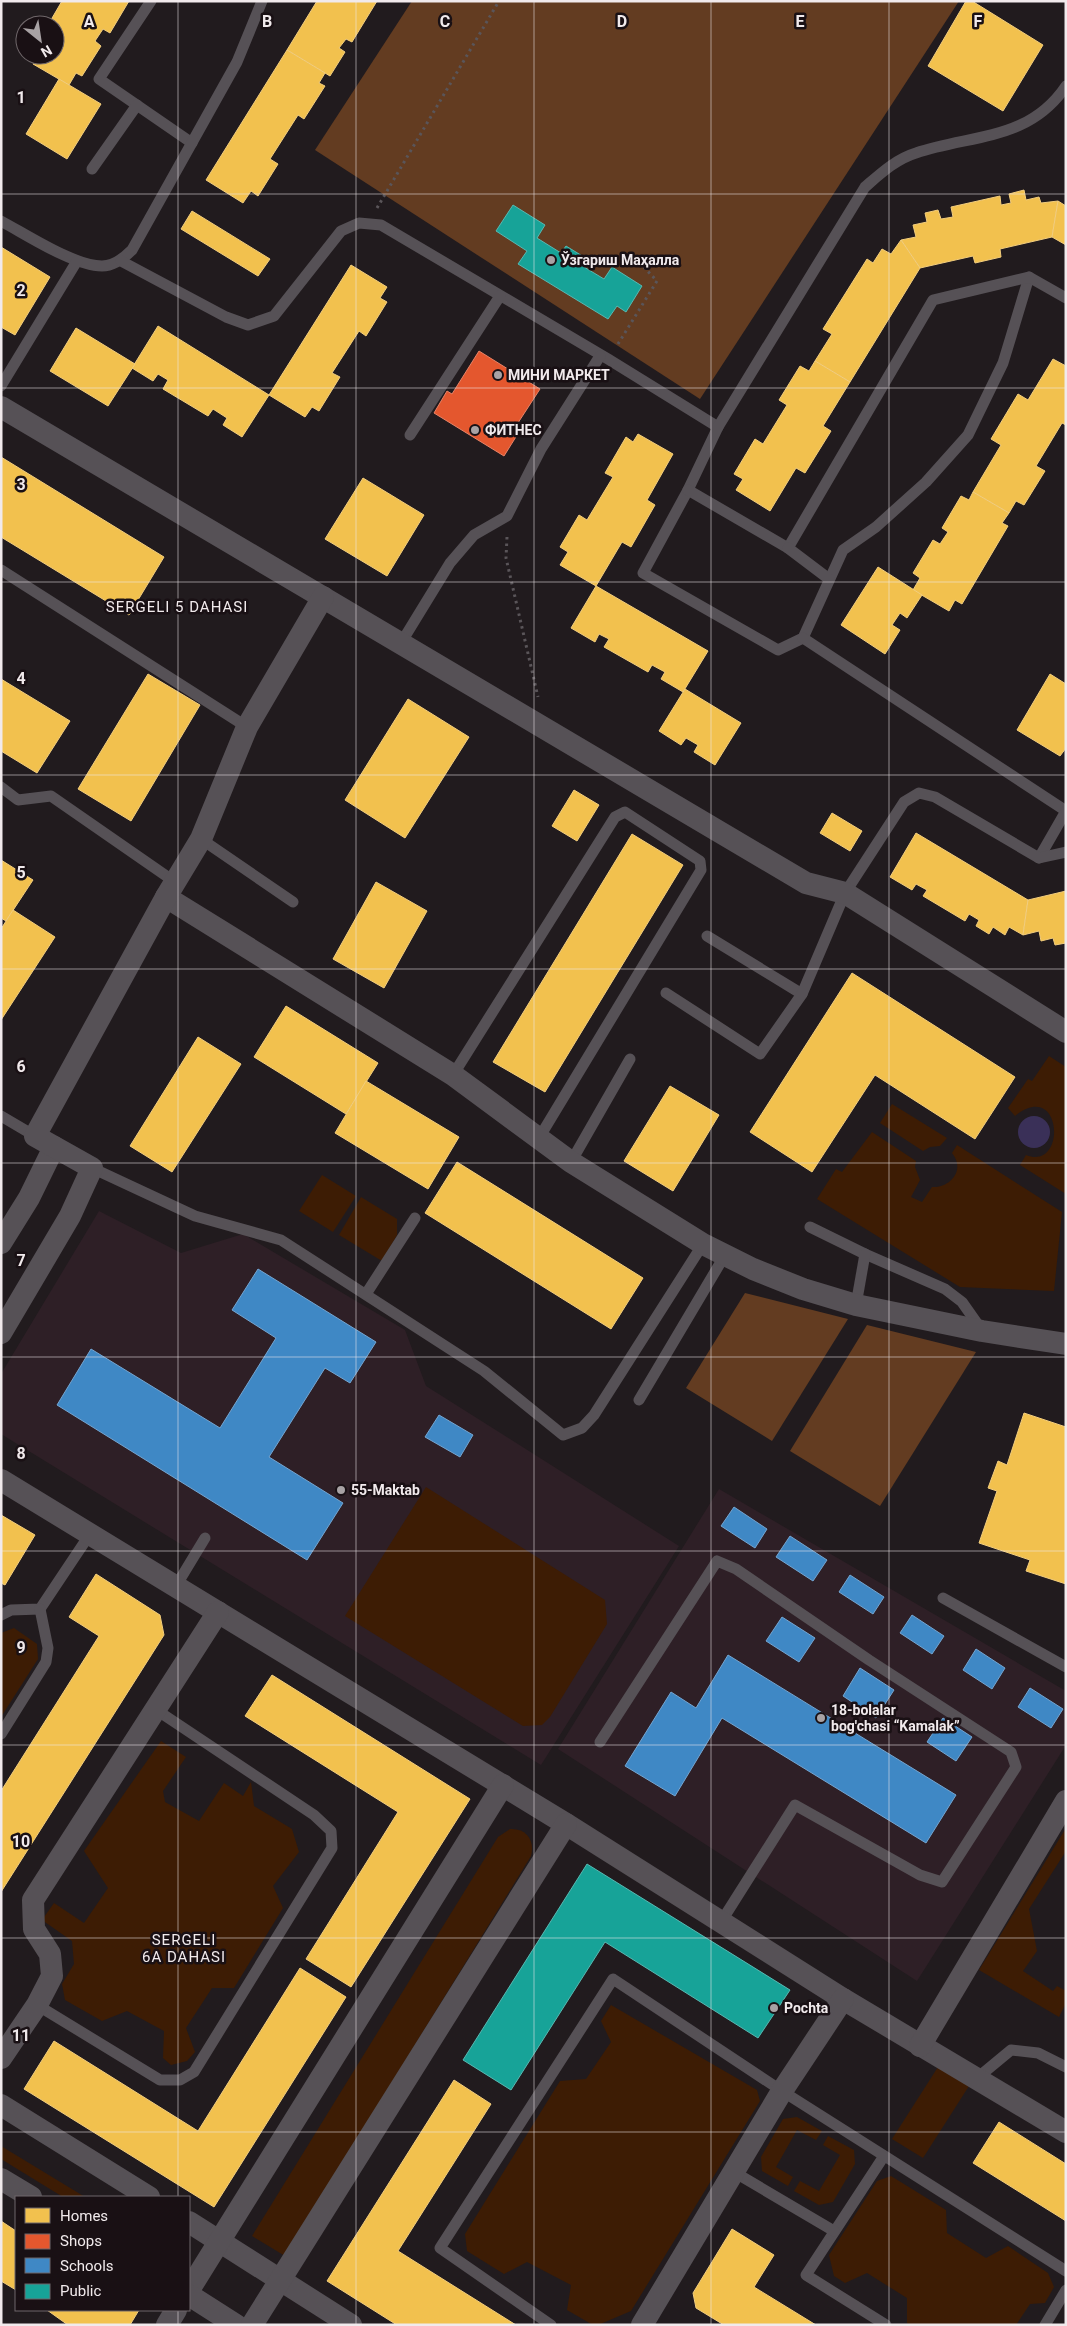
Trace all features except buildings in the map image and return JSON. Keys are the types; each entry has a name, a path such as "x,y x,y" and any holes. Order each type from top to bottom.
{"street":[{"path":"1,407 806,883 845,893 1066,1032"},
{"path":"1,1243 29,1198 45,1141 171,890 201,839 247,726 323,597"},
{"path":"171,890 453,1075 571,1162 703,1244 753,1269 803,1289 856,1304 982,1331 1066,1344"},
{"path":"1,1333 70,1216 92,1168 45,1141"},
{"path":"1,1480 503,1785 843,1999 1066,2132"},
{"path":"1,2058 37,2005 52,1976 50,1954 34,1929 33,1900 218,1612"},
{"path":"190,2288 503,1785"},
{"path":"920,2046 1066,1801"},
{"path":"252,2325 566,1824"},
{"path":"647,2323 782,2091 843,1999"},
{"path":"1,2105 147,2196"},
{"path":"1,2179 29,2196"},
{"path":"190,2223 351,2325"},
{"path":"190,2296 236,2325"},
{"path":"167,2325 175,2311"}],"lane":[{"path":"151,1 99,79 192,143"},
{"path":"1,221 76,261 102,266 121,261 132,250 237,62 262,1"},
{"path":"1029,277 1003,363 968,435 926,482 876,526 843,550 802,638 778,650 643,573 688,490 718,427 865,187 893,164 914,153 1022,126 1054,103 1066,86"},
{"path":"92,169 137,105"},
{"path":"121,261 226,317 248,325 274,316 341,232 358,224 381,225 718,427"},
{"path":"1,386 76,261"},
{"path":"788,548 933,300 1029,277 1066,298"},
{"path":"410,434 500,296"},
{"path":"401,643 450,563 474,535 507,516 541,449 604,358"},
{"path":"688,490 788,548 829,578"},
{"path":"1,570 247,726"},
{"path":"802,638 1066,811 1038,858"},
{"path":"1,787 18,800 51,796 171,890"},
{"path":"666,993 760,1054 802,994 845,893 904,802 919,793 935,797 1038,858 1066,852"},
{"path":"453,1075 615,817 625,812 700,860 701,870 539,1138"},
{"path":"201,839 293,902"},
{"path":"707,936 802,994"},
{"path":"571,1162 630,1059"},
{"path":"1,1116 45,1141"},
{"path":"92,1168 195,1216 281,1240 484,1371 563,1435 582,1428 594,1415 703,1244"},
{"path":"366,1294 415,1218"},
{"path":"810,1227 865,1254 945,1289 962,1302 982,1331"},
{"path":"856,1304 865,1254"},
{"path":"639,1400 725,1255"},
{"path":"1,1734 46,1662 48,1648 40,1609 90,1534"},
{"path":"176,1586 205,1538"},
{"path":"600,1742 717,1561 736,1569 869,1660 1011,1752 1016,1767 942,1882 920,1875 795,1805 721,1922"},
{"path":"943,1598 1066,1667"},
{"path":"1,1615 10,1610 40,1609"},
{"path":"37,2005 160,2080 180,2080 194,2072 332,1848 330,1831 314,1815 156,1709"},
{"path":"551,2325 440,2248 613,1979 782,2091 1066,2271"},
{"path":"976,2079 1011,2050 1038,2053 1066,2067"},
{"path":"884,2156 806,2275 886,2325"},
{"path":"734,2172 834,2230"},
{"path":"1044,2325 1066,2290"}],"path":[{"path":"368,224 499,1"},
{"path":"604,358 657,281 641,264"},
{"path":"507,516 506,558 546,728"}],"shaded area":[{"path":"412,1 959,1 700,399 315,150"},
{"path":"1049,1056 1066,1067 1066,1194 1020,1165 1026,1155 1039,1157 1048,1151 1053,1140 1054,1128 1050,1116 1043,1108 1031,1107 1015,1116 1008,1108 1028,1079 1032,1081"},
{"path":"892,1104 947,1138 940,1146 930,1147 923,1151 880,1123"},
{"path":"1034,1116 1040,1117 1045,1121 1049,1126 1049,1138 1045,1143 1040,1147 1034,1148 1028,1147 1023,1143 1019,1138 1018,1132 1019,1126 1023,1121 1028,1117"},
{"path":"872,1132 916,1161 915,1167 920,1180 911,1197 922,1202 932,1187 939,1187 954,1177 957,1166 956,1159 952,1153 957,1145 1062,1212 1054,1291 960,1287 817,1199 836,1169 842,1172"},
{"path":"322,1175 356,1196 333,1232 299,1211"},
{"path":"361,1197 397,1219 397,1235 382,1261 339,1235"},
{"name":"55-Maktab","path":"99,1211 181,1253 243,1234 405,1330 426,1386 679,1546 541,1765 1,1434 1,1374"},
{"path":"745,1293 848,1319 772,1441 686,1388"},
{"path":"867,1325 976,1352 880,1506 790,1451"},
{"path":"426,1487 605,1600 607,1624 550,1717 542,1725 523,1726 345,1616"},
{"name":"18-bolalar bog'chasi “Kamalak”","path":"719,1489 1066,1691 1066,1745 917,1981 558,1749"},
{"path":"14,1628 37,1644 38,1659 1,1717 1,1633"},
{"path":"161,1741 186,1757 163,1791 165,1802 199,1821 224,1783 243,1796 251,1782 254,1806 292,1829 299,1852 273,1886 283,1908 234,1988 212,1988 186,2028 195,2052 187,2061 171,2065 163,2058 164,2031 127,2011 102,2021 65,2000 62,1984 74,1964 72,1941 42,1920 54,1903 84,1923 108,1888 84,1851"},
{"path":"1066,1828 1066,1851 1029,1909 1037,1951 1023,1971 1053,1991 1057,1986 1066,1991 1066,2003 1059,2017 979,1970"},
{"path":"510,1829 516,1829 528,1836 532,1845 531,1856 285,2256 252,2236 498,1837"},
{"path":"611,2005 757,2090 760,2101 631,2311 598,2325 593,2325 567,2310 571,2285 527,2262 504,2274 467,2251 465,2234 560,2081 586,2079 611,2042 601,2021"},
{"path":"938,2067 969,2086 923,2158 892,2139"},
{"path":"797,2117 822,2131 816,2140 797,2130 776,2167 793,2177 788,2186 762,2171 761,2157 783,2119"},
{"path":"828,2136 854,2150 855,2164 833,2202 819,2205 794,2191 800,2181 819,2191 840,2155 823,2145"},
{"path":"1,2146 83,2196 61,2196 1,2159"},
{"path":"891,2176 946,2210 947,2233 986,2258 1008,2246 1048,2273 1054,2287 1045,2303 1030,2304 1016,2325 910,2325 907,2323 907,2298 867,2273 845,2283 834,2276 829,2255 877,2181"}],"place":[{"name":"Ўзгариш Маҳалла","path":"551,260"},
{"name":"МИНИ МАРКЕТ","path":"498,375"},
{"name":"ФИТНЕС","path":"475,430"},
{"name":"55-Maktab","path":"341,1490"},
{"name":"18-bolalar bog'chasi “Kamalak”","path":"821,1718"},
{"name":"Pochta","path":"774,2008"}],"district":[{"name":"SERGELI 5 DAHASI","path":"177,607"},
{"name":"SERGELI 6A DAHASI","path":"184,1948"}]}
